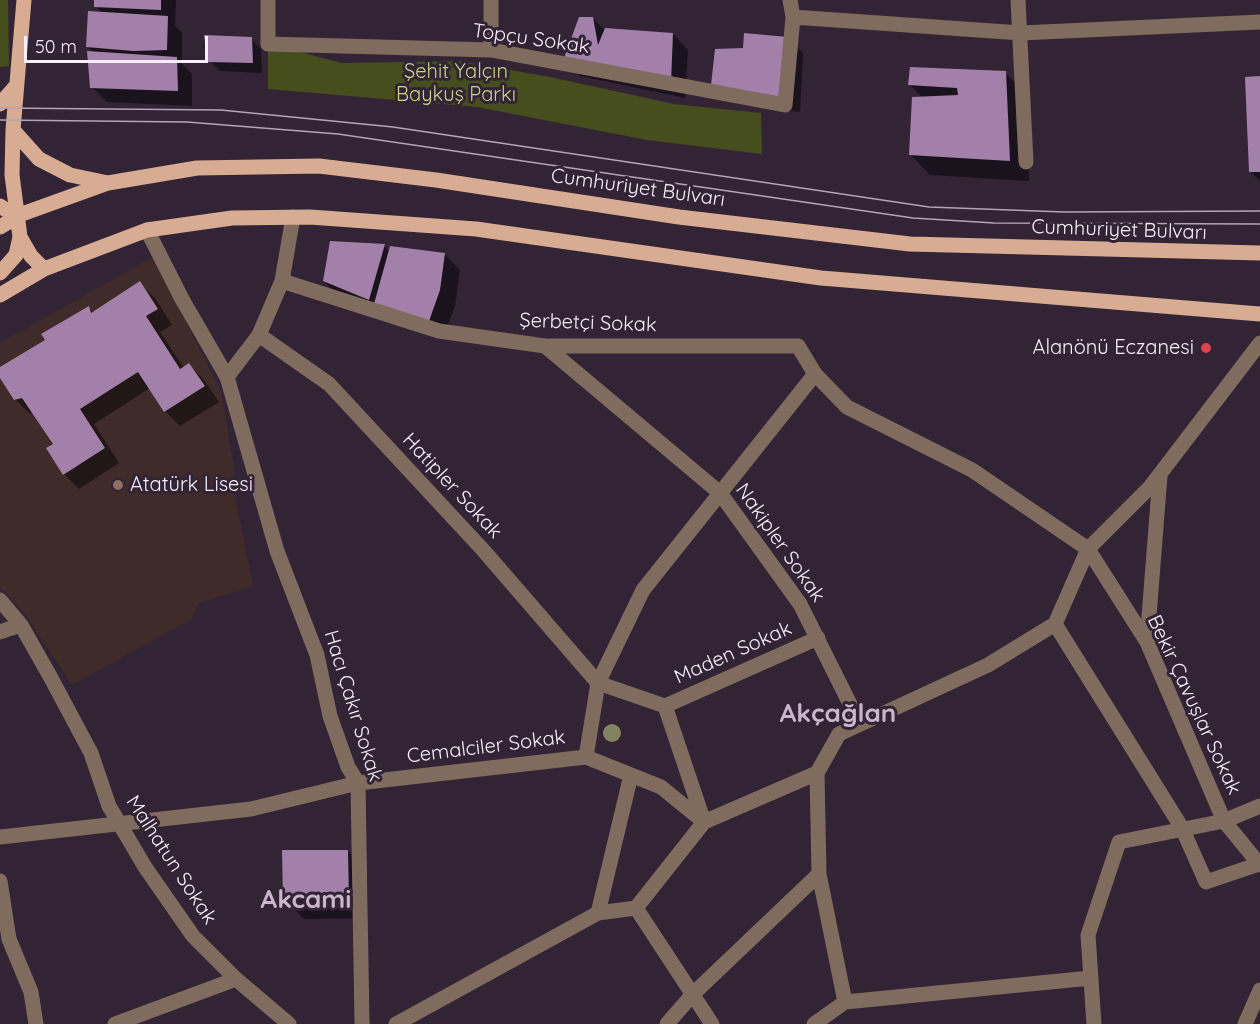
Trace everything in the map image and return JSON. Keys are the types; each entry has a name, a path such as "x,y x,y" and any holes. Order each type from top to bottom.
{"main road":[{"path":"0,273 16,255 20,237 12,175 16,86 24,0"},
{"path":"0,104 16,86"},
{"path":"13,130 39,159 70,175 108,183"},
{"name":"Cumhuriyet Bulvarı","path":"0,227 17,217 108,183 197,168 319,166 436,180 679,217 910,244 1260,254"},
{"path":"0,206 17,217"},
{"path":"0,295 44,269 147,230 232,218 293,217 476,229 821,278 1260,314"},
{"path":"20,237 31,256 44,269"}],"street":[{"name":"Topçu Sokak","path":"268,0 268,44 491,50 785,105 793,17"},
{"path":"491,0 491,50"},
{"path":"790,0 793,17 1022,33 1260,22"},
{"path":"1018,0 1022,33 1026,162"},
{"path":"227,377 259,335 282,280 293,217"},
{"name":"Hacı Çakır Sokak","path":"147,230 182,299 227,377 277,551 317,655 330,716 348,767 358,783 362,1024"},
{"name":"Şerbetçi Sokak","path":"282,280 440,331 545,346 798,346 815,374"},
{"name":"Hatipler Sokak","path":"259,335 329,384 484,551 598,683"},
{"path":"845,1002 819,874 817,773 839,734 988,665 1055,624 1088,549 1160,476 1260,343"},
{"name":"Nakipler Sokak","path":"545,346 720,493 800,604 860,724"},
{"path":"704,822 661,787 585,757 598,683 643,590 815,374"},
{"name":"Bekir Çavuşlar Sokak","path":"815,374 847,406 972,470 1088,549 1147,642 1224,821 1260,865"},
{"path":"1147,642 1160,476"},
{"name":"Malhatun Sokak","path":"0,600 21,625 91,753 109,806 145,867 193,936 236,979 289,1024"},
{"path":"1055,624 1182,828 1206,882 1260,865"},
{"path":"0,632 21,625"},
{"name":"Maden Sokak","path":"665,706 818,638"},
{"path":"598,683 665,706 704,822"},
{"name":"Cemalciler Sokak","path":"0,837 251,809 358,783 585,757"},
{"path":"396,1024 598,913 636,908 704,822 817,773"},
{"path":"598,913 631,775"},
{"path":"1094,1024 1088,935 1119,842 1224,821 1260,806"},
{"path":"667,1024 693,994 819,874"},
{"path":"0,881 9,939 31,992 36,1024"},
{"path":"636,908 712,1024"},
{"path":"814,1024 845,1002 1091,978"},
{"path":"115,1024 236,979"},
{"path":"1245,1024 1260,990"}],"shaded area":[{"name":"Atatürk Lisesi","path":"153,257 221,391 234,468 236,501 253,586 199,603 192,619 72,685 24,613 0,587 0,343"}],"green space":[{"path":"0,0 8,0 9,66 0,67"},
{"name":"Şehit Yalçın Baykuş Parkı","path":"268,44 342,63 459,61 550,77 674,104 761,113 762,154 647,140 477,107 268,89"}],"building":[{"path":"94,0 161,0 161,10 94,7"},
{"path":"88,11 168,16 167,50 133,51 86,47"},
{"path":"579,17 593,17 598,45 605,28 673,33 671,83 563,61"},
{"path":"744,33 788,37 786,98 711,85 715,49 743,48"},
{"path":"204,35 252,37 253,63 208,62"},
{"path":"87,51 177,57 178,91 90,88"},
{"path":"910,67 1006,71 1010,161 909,155 912,97 958,95 957,88 908,85"},
{"path":"1260,76 1260,172 1249,172 1245,77"},
{"path":"330,241 385,244 369,300 323,281"},
{"path":"390,246 445,253 440,290 428,324 374,304"},
{"path":"140,281 158,309 146,316 180,369 189,363 205,386 164,412 138,372 80,409 105,448 63,475 46,448 53,444 22,398 14,400 0,378 0,367 45,340 41,334 89,306 91,313"},
{"path":"282,850 348,850 349,899 283,900"}],"tram line":[{"path":"0,108 221,110 393,127 929,207 1064,212 1260,211"},
{"path":"0,120 187,122 338,134 913,218 994,223 1260,224"}],"place":[{"name":"Alanönü Eczanesi","path":"1206,348"},
{"name":"Atatürk Lisesi","path":"118,485"}],"district":[{"name":"Akçağlan","path":"838,714"},
{"name":"Akcami","path":"306,900"}]}
